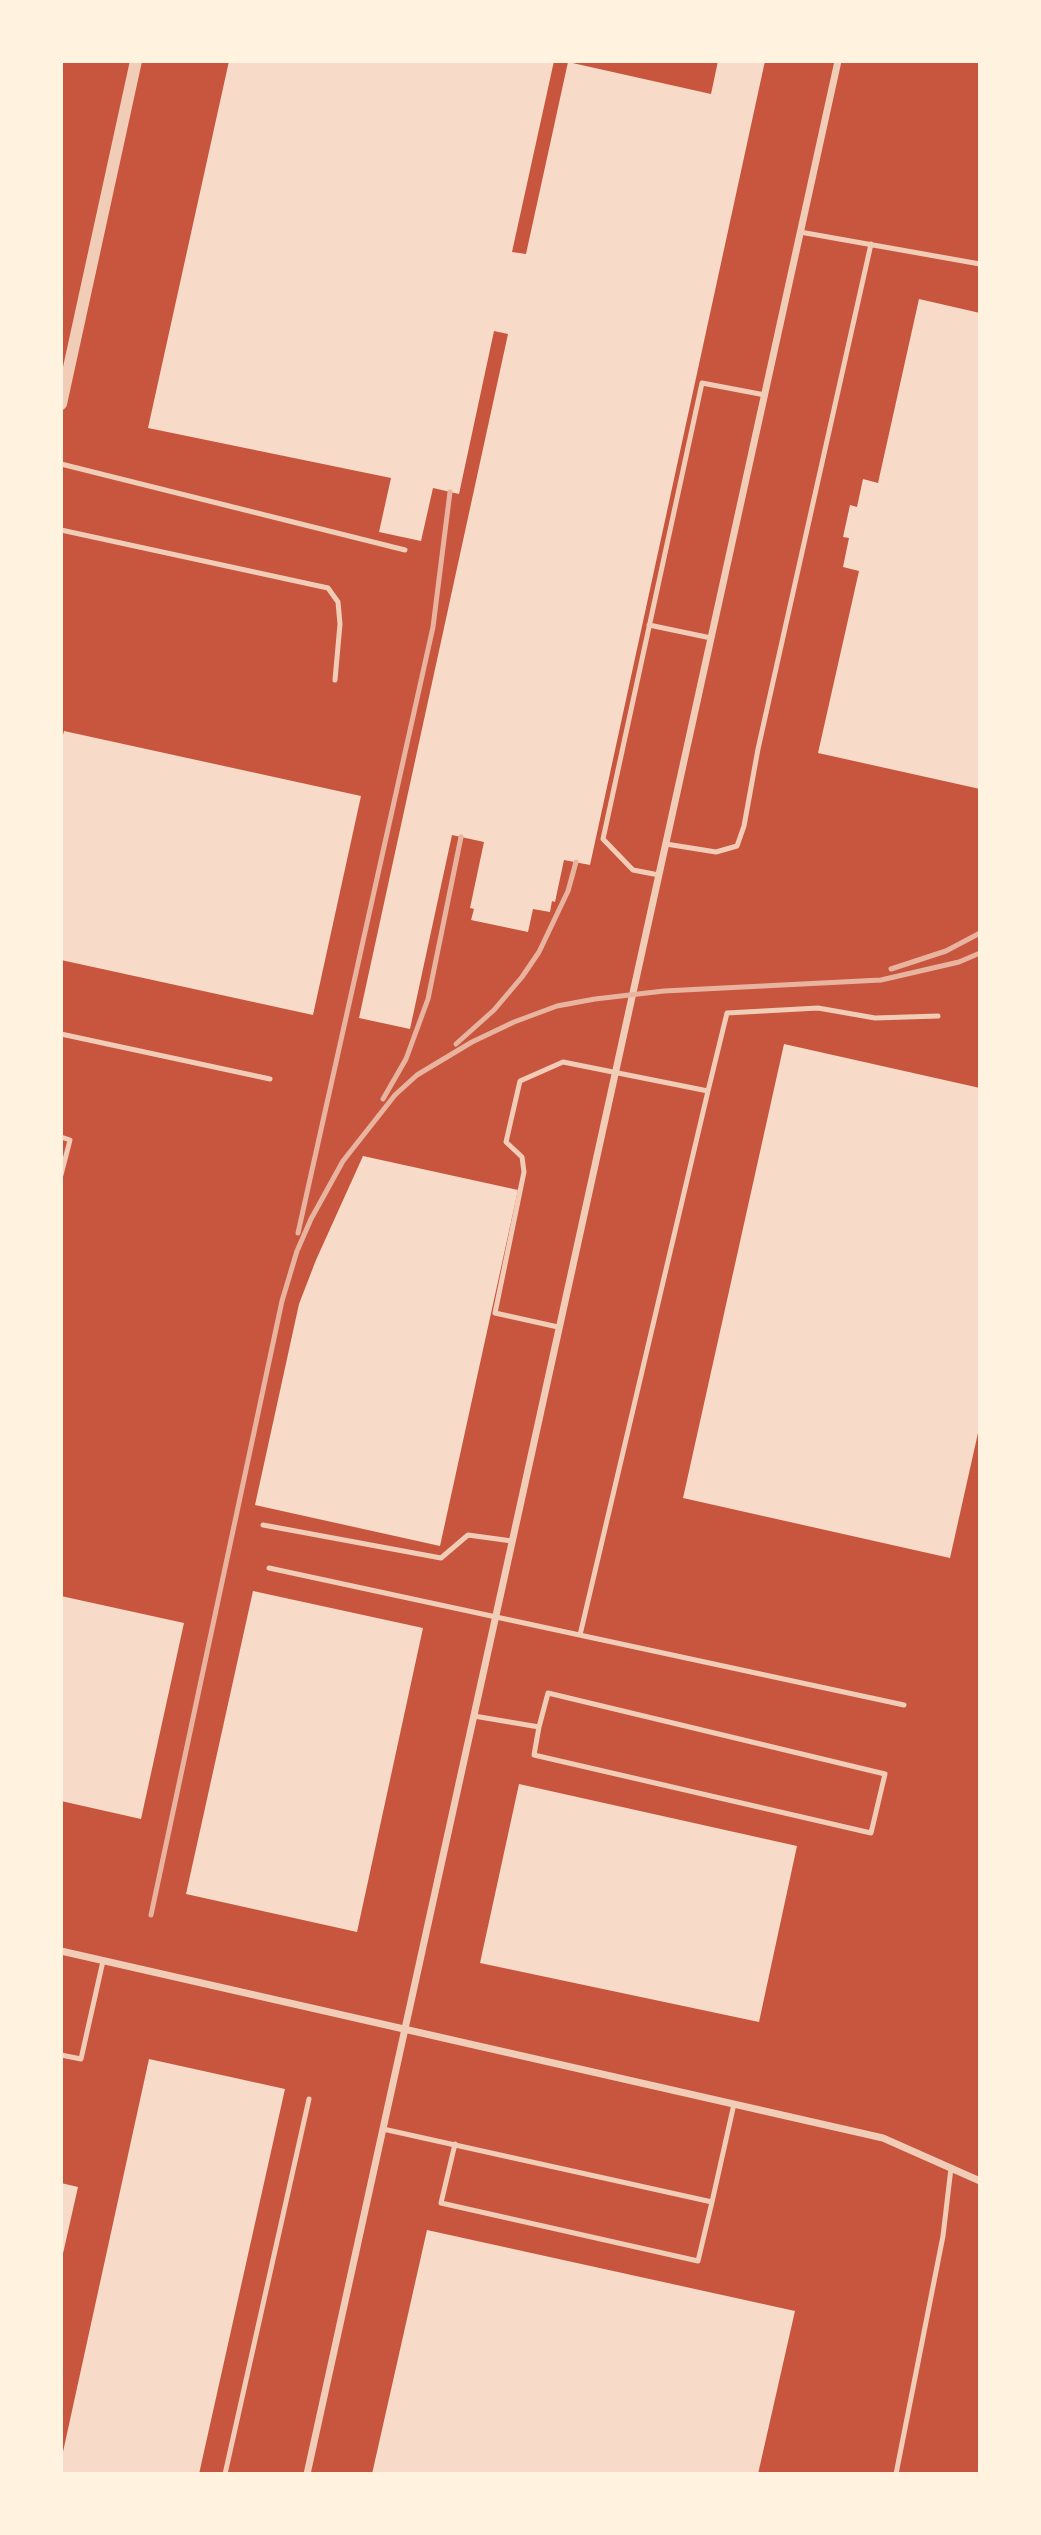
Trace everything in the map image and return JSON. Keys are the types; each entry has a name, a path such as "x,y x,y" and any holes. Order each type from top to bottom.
{"street":[{"path":"61,404 136,61"},
{"path":"307,2474 838,61"},
{"path":"61,1951 883,2138 980,2181"}],"lane":[{"path":"800,232 980,264"},
{"path":"666,844 716,852 737,846 744,826 758,749 871,244"},
{"path":"659,875 633,870 603,839 702,383 765,395"},
{"path":"61,464 405,551"},
{"path":"61,530 328,588 338,602 340,624 335,680"},
{"path":"649,625 711,638"},
{"path":"580,1635 727,1013 818,1008 875,1018 938,1016"},
{"path":"61,1034 271,1079"},
{"path":"558,1327 495,1313 524,1172 523,1157 506,1142 520,1081 563,1062 708,1091"},
{"path":"61,1137 70,1140 61,1175"},
{"path":"263,1525 441,1558 468,1535 512,1541"},
{"path":"269,1568 904,1705"},
{"path":"548,1693 885,1774 872,1833 534,1755 539,1727 548,1693"},
{"path":"474,1716 539,1727"},
{"path":"61,2055 81,2059 103,1961"},
{"path":"225,2474 309,2099"},
{"path":"455,2144 440,2203 698,2261 734,2104"},
{"path":"383,2129 712,2202"},
{"path":"896,2474 943,2236 951,2168"}],"building":[{"path":"229,61 554,61 512,252 526,254 568,62 711,94 718,61 765,61 590,865 564,860 555,902 552,901 550,912 533,909 528,932 471,920 474,909 470,908 484,842 452,835 410,1029 359,1018 508,334 494,331 459,494 433,488 421,541 379,532 391,478 148,428"},
{"path":"919,299 980,313 980,789 818,753 859,571 843,567 849,538 843,537 850,505 857,507 863,479 878,483"},
{"path":"64,731 361,796 313,1015 61,960 61,743"},
{"path":"784,1044 980,1088 980,1424 950,1558 683,1498"},
{"path":"363,1156 518,1190 440,1546 255,1505 299,1304"},
{"path":"253,1591 423,1628 357,1932 186,1894"},
{"path":"61,1596 184,1623 141,1819 61,1801"},
{"path":"519,1784 797,1846 759,2022 480,1963"},
{"path":"149,2059 285,2089 199,2474 61,2474 61,2461"},
{"path":"61,2183 78,2187 62,2258 61,2258"},
{"path":"427,2230 795,2311 758,2474 372,2474"}],"railway":[{"path":"298,1233 433,627 450,492"},
{"path":"383,1099 406,1059 428,999 461,837"},
{"path":"456,1044 494,1010 539,952 568,891 576,862"},
{"path":"891,969 946,951 980,933"},
{"path":"151,1915 282,1301 297,1251 311,1219 343,1161 395,1095 417,1075 472,1042 557,1006 664,991 881,980 959,962 980,953"}]}
